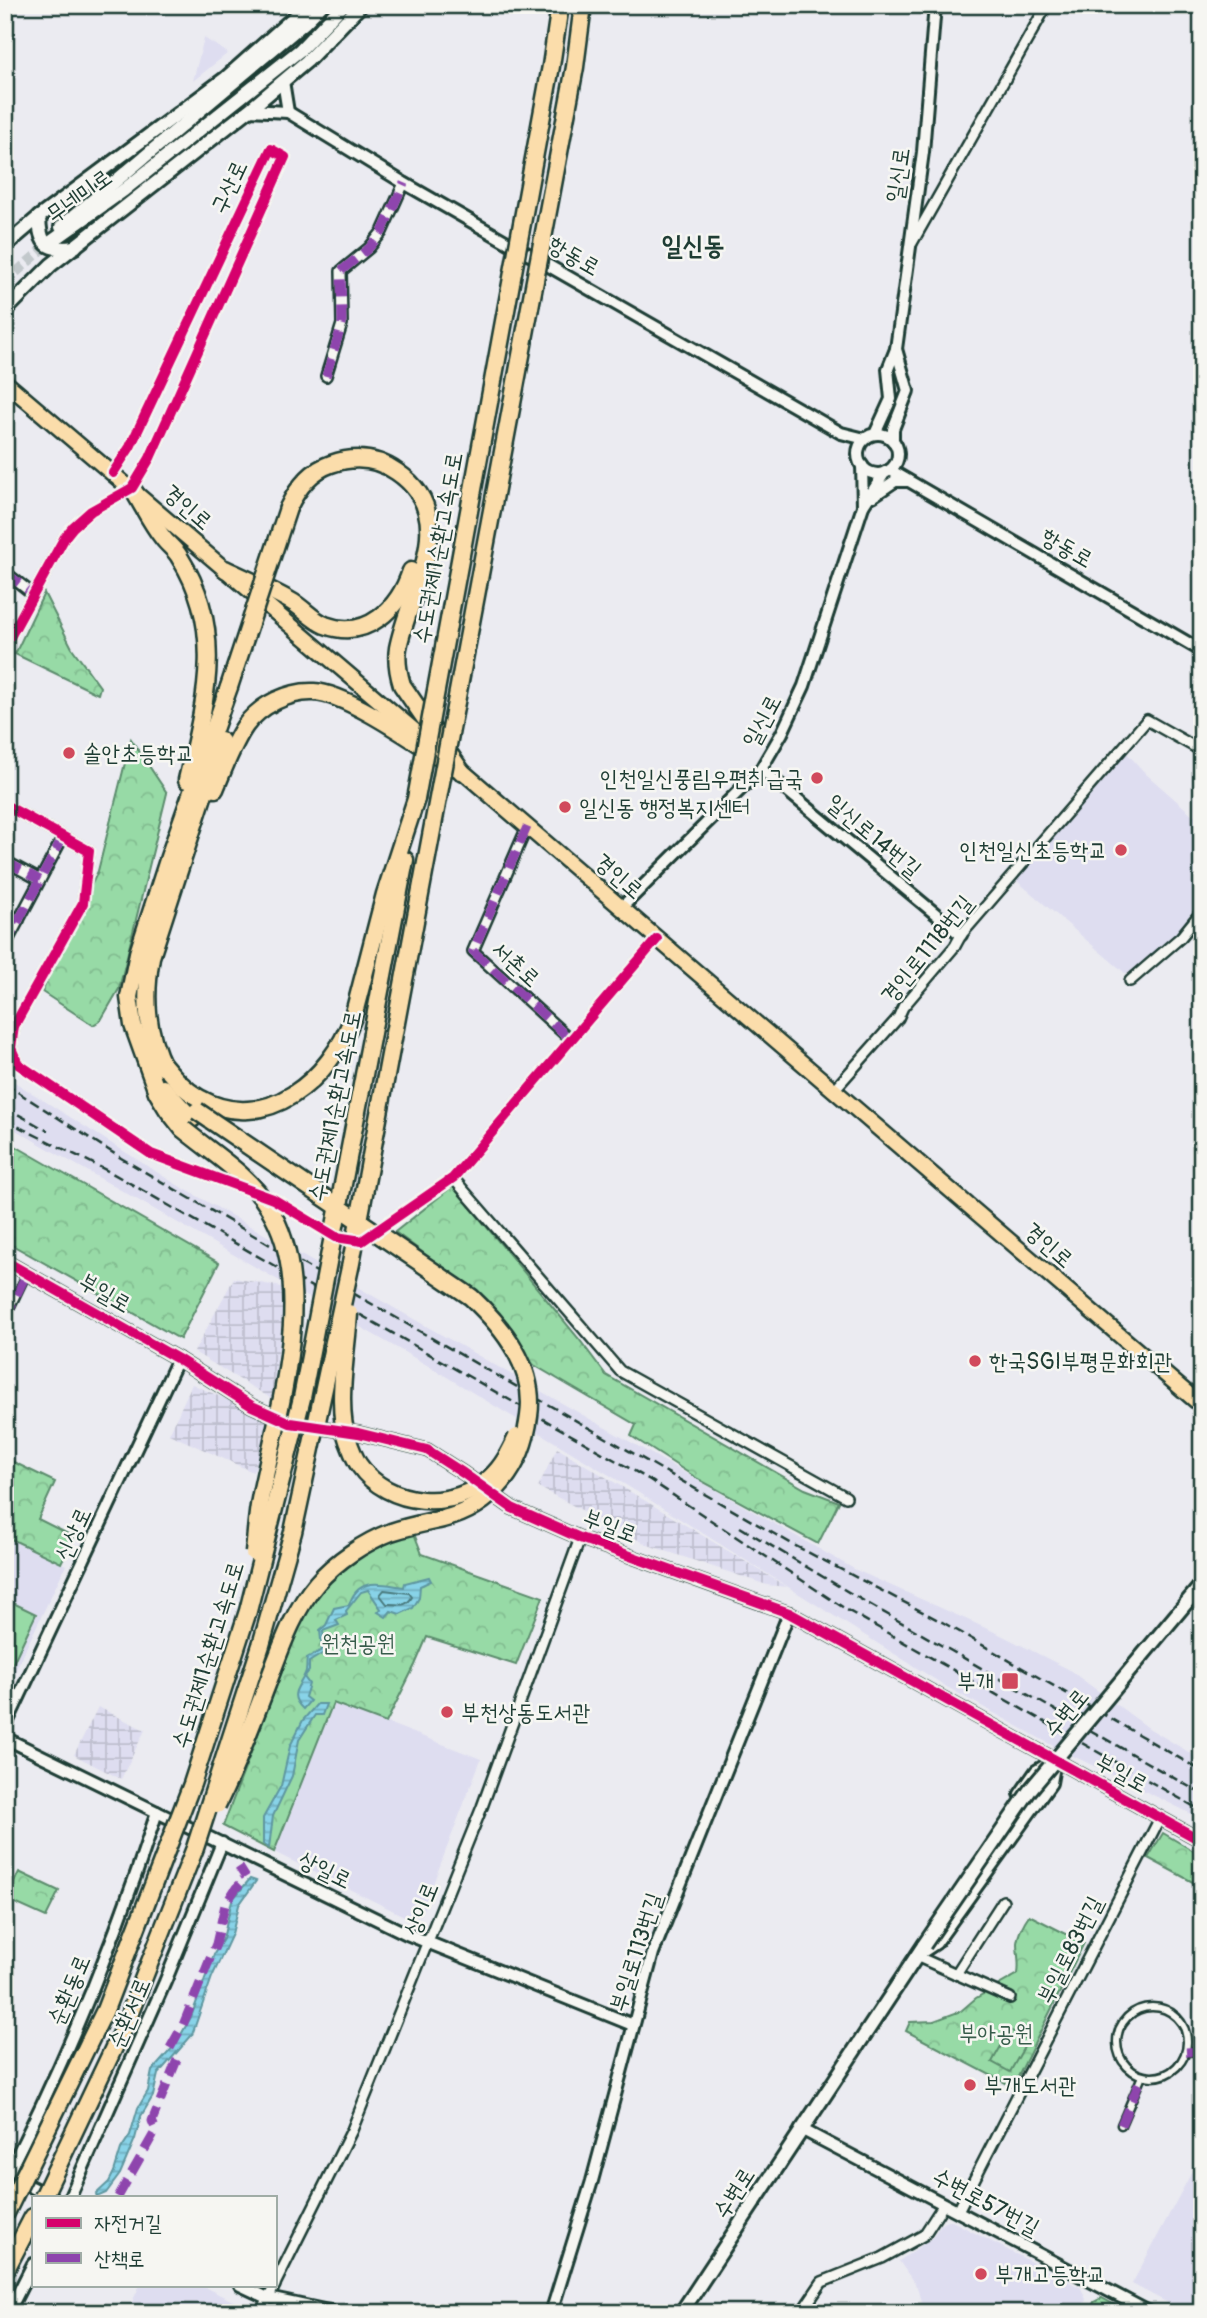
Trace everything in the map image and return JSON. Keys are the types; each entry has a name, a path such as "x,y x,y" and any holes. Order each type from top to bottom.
{"highway":[{"name":"수도권제1순환고속도로","path":"5,2215 105,2010 192,1784 248,1611 302,1398 416,799 549,79 560,5"},
{"name":"수도권제1순환고속도로","path":"43,2196 127,2020 195,1848 261,1645 293,1532 351,1263 575,67 583,5"},
{"path":"153,1062 147,1022 146,984 151,957 180,871 233,688 296,491 327,465 347,459 368,460 389,466 408,479 427,510 430,526 429,546 401,637 397,668 402,685 461,771"},
{"path":"225,569 295,603 310,617 326,625 342,628 367,625 391,610 407,584 421,544 419,514 402,485 385,474 365,468 349,468 331,473 315,483 292,510"},
{"path":"131,488 162,538 179,556 190,575 202,600 208,634 206,695 169,857"},
{"path":"233,688 169,857 138,953 129,997 133,1025 167,1094 433,1280 487,1324 505,1348 520,1396 521,1416 517,1436 509,1454 489,1479 472,1490 450,1499 425,1502 400,1496 377,1483 359,1465 347,1437 342,1407 351,1263"},
{"path":"180,871 229,756 246,725 266,706 292,694 315,692 336,696 359,707 461,771"},
{"path":"193,1114 218,1106 240,1109 265,1107 284,1100 303,1089 320,1074 333,1057 346,1037 353,1017 385,894 416,799"},
{"path":"193,1114 235,1169 269,1207 283,1235 290,1268 293,1298 284,1397 260,1497 248,1611"},
{"path":"193,1114 471,1297 493,1318 511,1341 528,1385 530,1410 527,1434 518,1461 504,1481 487,1498 463,1512 410,1526 367,1544 334,1566 317,1583 289,1627 234,1772 195,1848"},
{"path":"5,2271 32,2219"}],"main road":[{"path":"5,246 226,78 308,5"},
{"name":"무네미로","path":"322,5 64,223 51,242 124,190 300,50 343,5"},
{"path":"5,311 51,265 283,81 361,5"},
{"path":"39,218 40,236 50,247 75,247"},
{"name":"경인로","path":"5,382 1202,1406"},
{"name":"수변로","path":"681,2313 801,2129 1030,1790 1202,1584"}],"street":[{"name":"일신로","path":"870,437 891,399 888,369 896,349 923,152 936,5"},
{"path":"909,248 1048,5"},
{"path":"283,81 288,112"},
{"name":"항동로","path":"249,110 288,112 404,183 841,433 870,437"},
{"name":"구산로","path":"113,473 130,447 271,149 285,157 150,458 131,488"},
{"path":"326,376 342,324 341,271 369,248 382,232 404,183"},
{"name":"일신로","path":"893,440 893,429 908,391 896,349"},
{"name":"항동로","path":"841,433 861,462"},
{"path":"882,434 893,440 897,446 897,458 887,471 872,472 861,462 859,448 870,437 882,434"},
{"name":"항동로","path":"897,458 911,481"},
{"name":"일신로","path":"861,462 863,506"},
{"name":"일신로","path":"621,908 761,769 804,686 820,630 863,506 887,471"},
{"name":"항동로","path":"887,471 911,481 1202,651"},
{"path":"863,506 881,489 895,481 911,481"},
{"path":"5,646 8,634 73,527 91,511 131,488"},
{"path":"5,572 33,594"},
{"name":"경인로1118번길","path":"834,1090 898,1018 903,1007 955,946 961,935 1147,720 1202,751"},
{"name":"일신로14번길","path":"761,769 961,935"},
{"path":"5,805 89,851 83,903 15,1026 11,1048 18,1065 151,1154 273,1199 336,1237 362,1241 453,1178 657,939"},
{"name":"서촌로","path":"527,827 472,951 572,1040"},
{"path":"5,946 63,837"},
{"path":"5,861 40,880"},
{"path":"1130,981 1181,937 1202,911"},
{"path":"5,913 19,920"},
{"path":"5,1021 15,1026"},
{"path":"453,1178 620,1371 846,1497"},
{"name":"부일로","path":"5,1261 178,1359 252,1406 290,1423 358,1433 427,1450 512,1508 580,1538 789,1613 1202,1841"},
{"path":"5,1319 27,1273"},
{"name":"신상로","path":"5,1727 178,1359"},
{"name":"상이로","path":"276,2283 352,2130 495,1773 580,1538"},
{"name":"부일로113번길","path":"551,2313 592,2181 653,1953 789,1613"},
{"name":"상일로","path":"5,1738 428,1943 633,2025"},
{"name":"수변로","path":"1055,1760 1051,1783 936,1943 920,1951 918,1945 1036,1771 1055,1760"},
{"name":"순환동로","path":"6,2176 62,2060 116,1935 158,1812"},
{"name":"부일로83번길","path":"958,2211 1160,1818"},
{"name":"순환서로","path":"70,2196 155,2006 222,1843"},
{"path":"956,1974 1003,1901"},
{"path":"920,1951 956,1974 1010,1998"},
{"path":"1158,2007 1178,2018 1185,2029 1186,2052 1181,2062 1164,2075 1142,2076 1131,2071 1117,2052 1119,2028 1125,2018 1134,2011 1158,2007"},
{"path":"1186,2052 1202,2051"},
{"path":"1122,2126 1142,2076"},
{"name":"수변로57번길","path":"801,2129 1151,2313"},
{"path":"6,2176 50,2196"},
{"path":"801,2313 822,2282 882,2258 924,2235 944,2204"},
{"path":"8,2313 32,2266"},
{"path":"242,2286 268,2298 338,2313"},
{"name":"상이로","path":"261,2313 274,2286"}],"shaded area":[{"path":"204,38 228,53 193,81"},
{"name":"인천일신초등학교","path":"1126,752 1146,774 1202,823 1202,904 1178,934 1134,972 1125,973 1017,881 1016,877"},
{"path":"5,1076 174,1183 856,1570 999,1634 1068,1669 1150,1729 1202,1760 1202,1819 1057,1748 947,1687 634,1490 432,1368 5,1124"},
{"path":"234,1278 287,1288 272,1399 194,1352"},
{"path":"192,1384 276,1422 253,1472 169,1434"},
{"path":"557,1448 787,1587 767,1585 648,1545 538,1487"},
{"path":"5,1536 66,1565 5,1692"},
{"path":"333,1702 481,1759 421,1915 410,1919 274,1852"},
{"path":"98,1707 145,1730 121,1779 74,1755"},
{"path":"1202,2153 1202,2313 1187,2313 1132,2284"},
{"name":"부개고등학교","path":"950,2220 1081,2288 1086,2300 1079,2313 924,2313 917,2287 899,2261 932,2238 941,2224"},
{"path":"140,2286 202,2286 241,2305 244,2313 127,2313"}],"green space":[{"path":"44,593 72,648 100,687 98,694 15,654"},
{"path":"131,739 167,793 119,989 101,1020 93,1025 42,992 98,871"},
{"path":"5,1140 219,1263 180,1339 5,1241"},
{"path":"453,1186 606,1375 805,1489 839,1502 818,1544 698,1479 631,1436 636,1425 534,1365 475,1291 395,1232"},
{"path":"5,1458 55,1482 38,1519 74,1537 61,1563 5,1536"},
{"name":"원천공원","path":"413,1531 422,1554 543,1597 516,1665 427,1637 386,1723 333,1703 274,1852 223,1826 300,1624 307,1613 330,1581 349,1562 371,1548"},
{"path":"5,1599 36,1614 5,1680"},
{"path":"1163,1833 1202,1856 1202,1887 1148,1858"},
{"path":"19,1872 59,1891 46,1917 6,1899"},
{"name":"부아공원","path":"1029,1915 1084,1943 1013,2087 906,2031 910,2022 934,2021 961,2011 976,1998 1018,1974 1018,1940"},
{"path":"1010,2030 1028,2040 1010,2072 992,2062"},
{"path":"1102,2298 1129,2313 1089,2313 1094,2302"}],"water":[{"path":"429,1577 431,1581 420,1586 419,1598 413,1608 400,1614 391,1611 386,1617 378,1612 381,1609 368,1590 361,1592 346,1611 347,1615 336,1620 339,1625 323,1631 325,1652 309,1662 309,1671 304,1677 307,1658 322,1650 320,1630 326,1625 334,1608 349,1605 353,1596 364,1586 379,1584 404,1587 405,1583"},
{"path":"304,1677 309,1684 305,1697 310,1701 303,1709 295,1694"},
{"path":"317,1704 326,1704 322,1715 315,1715 299,1740 292,1776 273,1816 269,1848 263,1844 263,1818 281,1786 290,1746 303,1720"},
{"path":"250,1879 256,1881 239,1905 232,1934 212,1977 192,2035 158,2074 153,2096 141,2116 135,2139 120,2174 106,2193 97,2196 114,2172 138,2108 148,2091 152,2071 175,2045 191,2017 214,1954 223,1939 232,1900"}],"tunnel":[{"path":"5,282 51,242"}],"railway":[{"path":"5,1084 121,1158 344,1288 792,1544 944,1623 1202,1771"},
{"path":"5,1107 48,1131"},
{"path":"5,1120 112,1173 650,1480 847,1610 1202,1811"},
{"path":"740,1527 855,1596 1202,1794"}],"marked path":[{"path":"326,376 342,324 341,271 369,248 382,232 404,183"},
{"path":"5,572 33,594"},
{"path":"527,827 473,951 571,1040"},
{"path":"5,946 63,837"},
{"path":"5,861 40,880"},
{"path":"5,913 19,920"},
{"path":"5,1319 27,1273"},
{"path":"170,2048 183,2025 216,1944 225,1905 246,1878 239,1867"},
{"path":"1186,2052 1202,2051"},
{"path":"119,2196 156,2130 152,2121 179,2055"},
{"path":"1121,2125 1142,2076"}],"cycle path":[{"path":"5,646 65,537 91,511 132,488 150,458 285,157 271,149 130,447 113,473"},
{"path":"5,805 89,851 83,903 14,1026 11,1048 18,1064 151,1154 273,1199 336,1237 362,1241 453,1178 657,939"},
{"path":"5,1261 178,1359 252,1406 290,1423 358,1433 427,1450 512,1508 580,1538 789,1613 1202,1841"}],"place":[{"name":"솔안초등학교","path":"69,753"},
{"name":"인천일신풍림우편취급국","path":"817,778"},
{"name":"일신동 행정복지센터","path":"565,807"},
{"name":"인천일신초등학교","path":"1121,850"},
{"name":"한국SGI부평문화회관","path":"975,1361"},
{"name":"부개","path":"1010,1681"},
{"name":"부천상동도서관","path":"447,1712"},
{"name":"부개도서관","path":"970,2085"},
{"name":"부개고등학교","path":"981,2274"}],"district":[{"name":"일신동","path":"693,246"}]}
